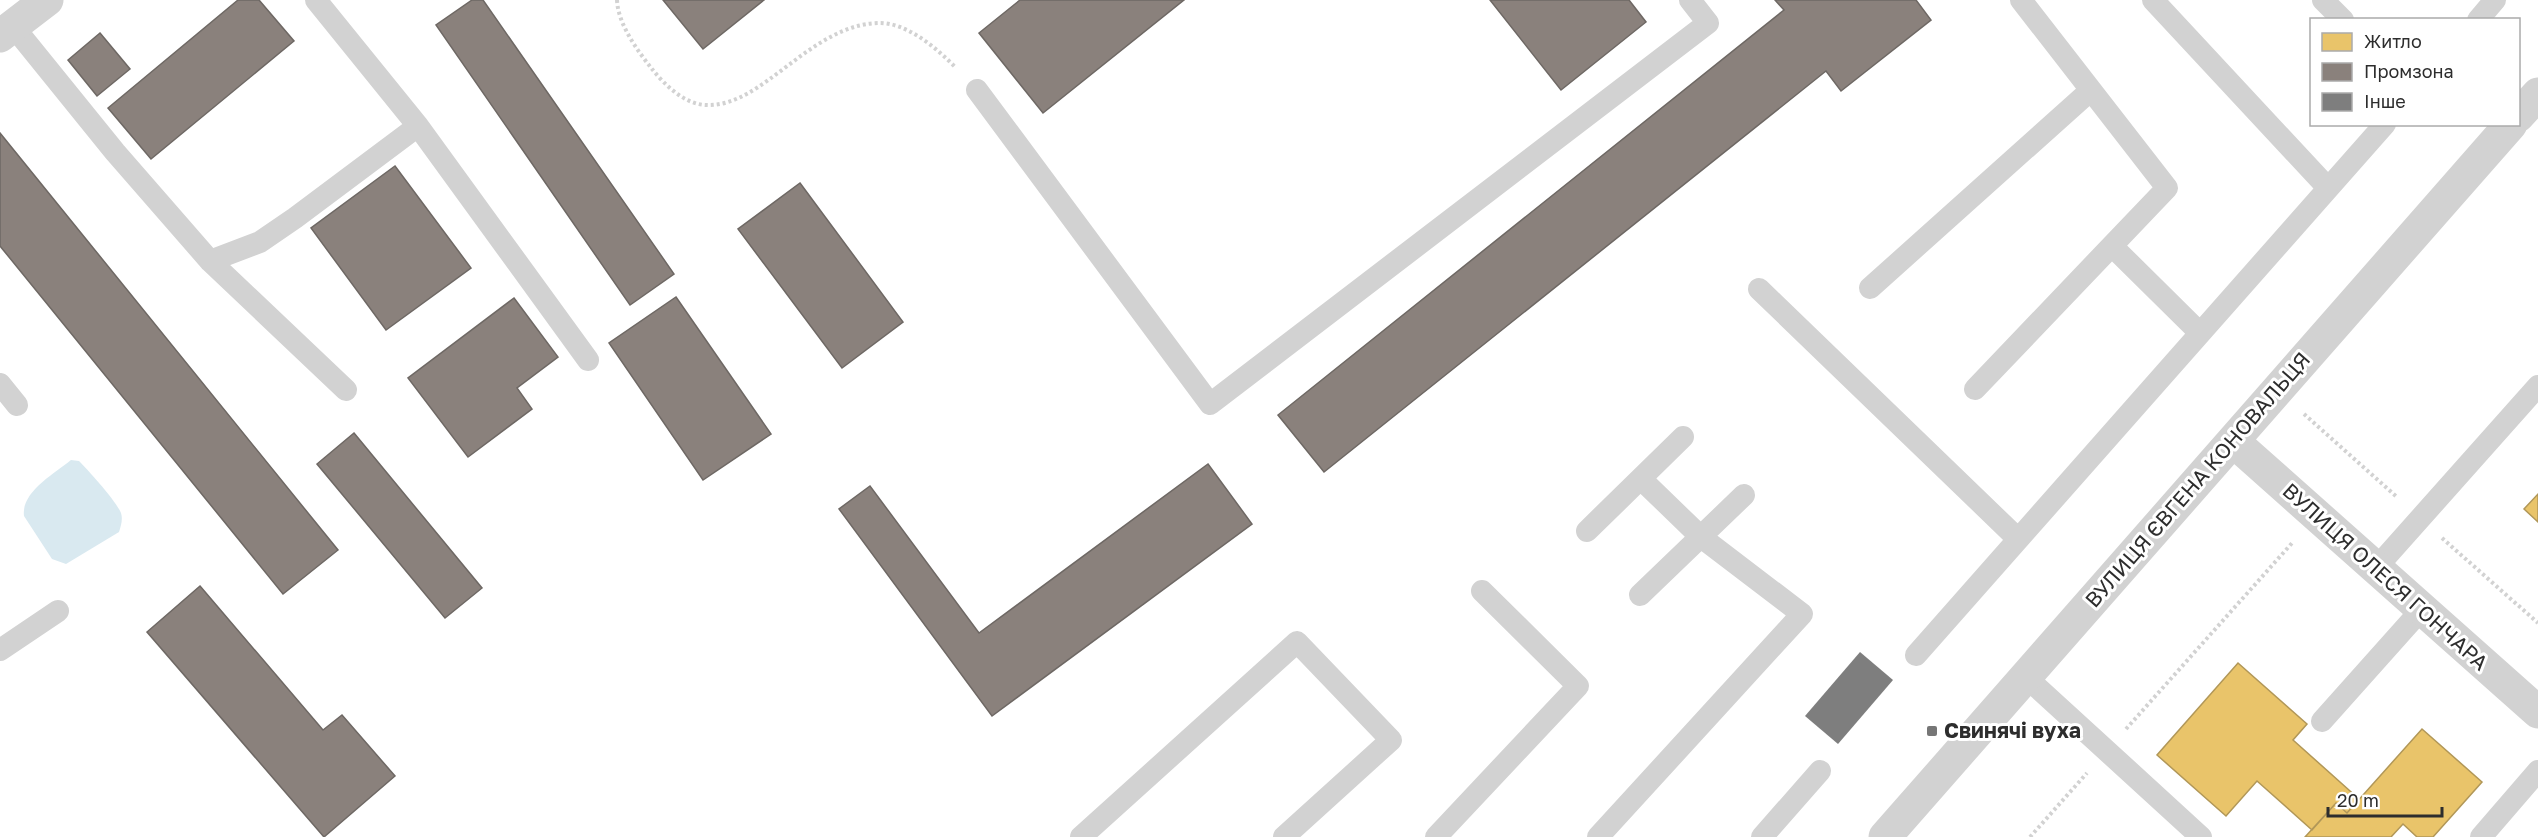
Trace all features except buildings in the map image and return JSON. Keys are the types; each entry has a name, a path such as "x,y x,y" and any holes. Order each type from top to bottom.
{"street":[{"path":"6,31 47,0"},
{"path":"2520,114 2538,94"},
{"name":"ВУЛИЦЯ ЄВГЕНА КОНОВАЛЬЦЯ","path":"1885,837 2509,126"},
{"name":"ВУЛИЦЯ ОЛЕСЯ ГОНЧАРА","path":"2233,441 2538,712"}],"lane":[{"path":"316,0 418,126 588,360"},
{"path":"977,90 1210,404 1708,23 1690,0"},
{"path":"1975,389 2167,188 2021,0"},
{"path":"2153,0 2328,188"},
{"path":"2323,0 2341,18"},
{"path":"2480,18 2495,0"},
{"path":"6,31 210,261 346,390"},
{"path":"1870,288 2091,90"},
{"path":"210,261 260,242 418,126"},
{"path":"1916,655 2383,126"},
{"path":"2112,246 2200,333"},
{"path":"1759,289 2018,539"},
{"path":"0,384 17,405"},
{"path":"2376,568 2538,386"},
{"path":"1587,531 1683,437"},
{"path":"1598,837 1802,614 1701,537 1641,479"},
{"path":"1640,595 1744,495"},
{"path":"1436,837 1578,686 1482,591"},
{"path":"2322,721 2422,609"},
{"path":"0,650 57,611"},
{"path":"1081,837 1297,642 1391,740 1284,837"},
{"path":"2025,676 2201,837"},
{"path":"1762,837 1820,771"},
{"path":"2481,837 2538,771"}],"path":[{"path":"617,0 626,30 640,55 660,79 683,98 707,105 733,100 765,82 814,45 849,27 880,22 907,30 943,54 977,90"},
{"path":"2030,837 2317,516"}],"shaded area":[{"path":"71,460 79,461 102,486 121,513 122,520 119,532 66,564 52,559 24,516 24,507 40,484"}],"place":[{"name":"Свинячі вуха","path":"1932,731"}]}
